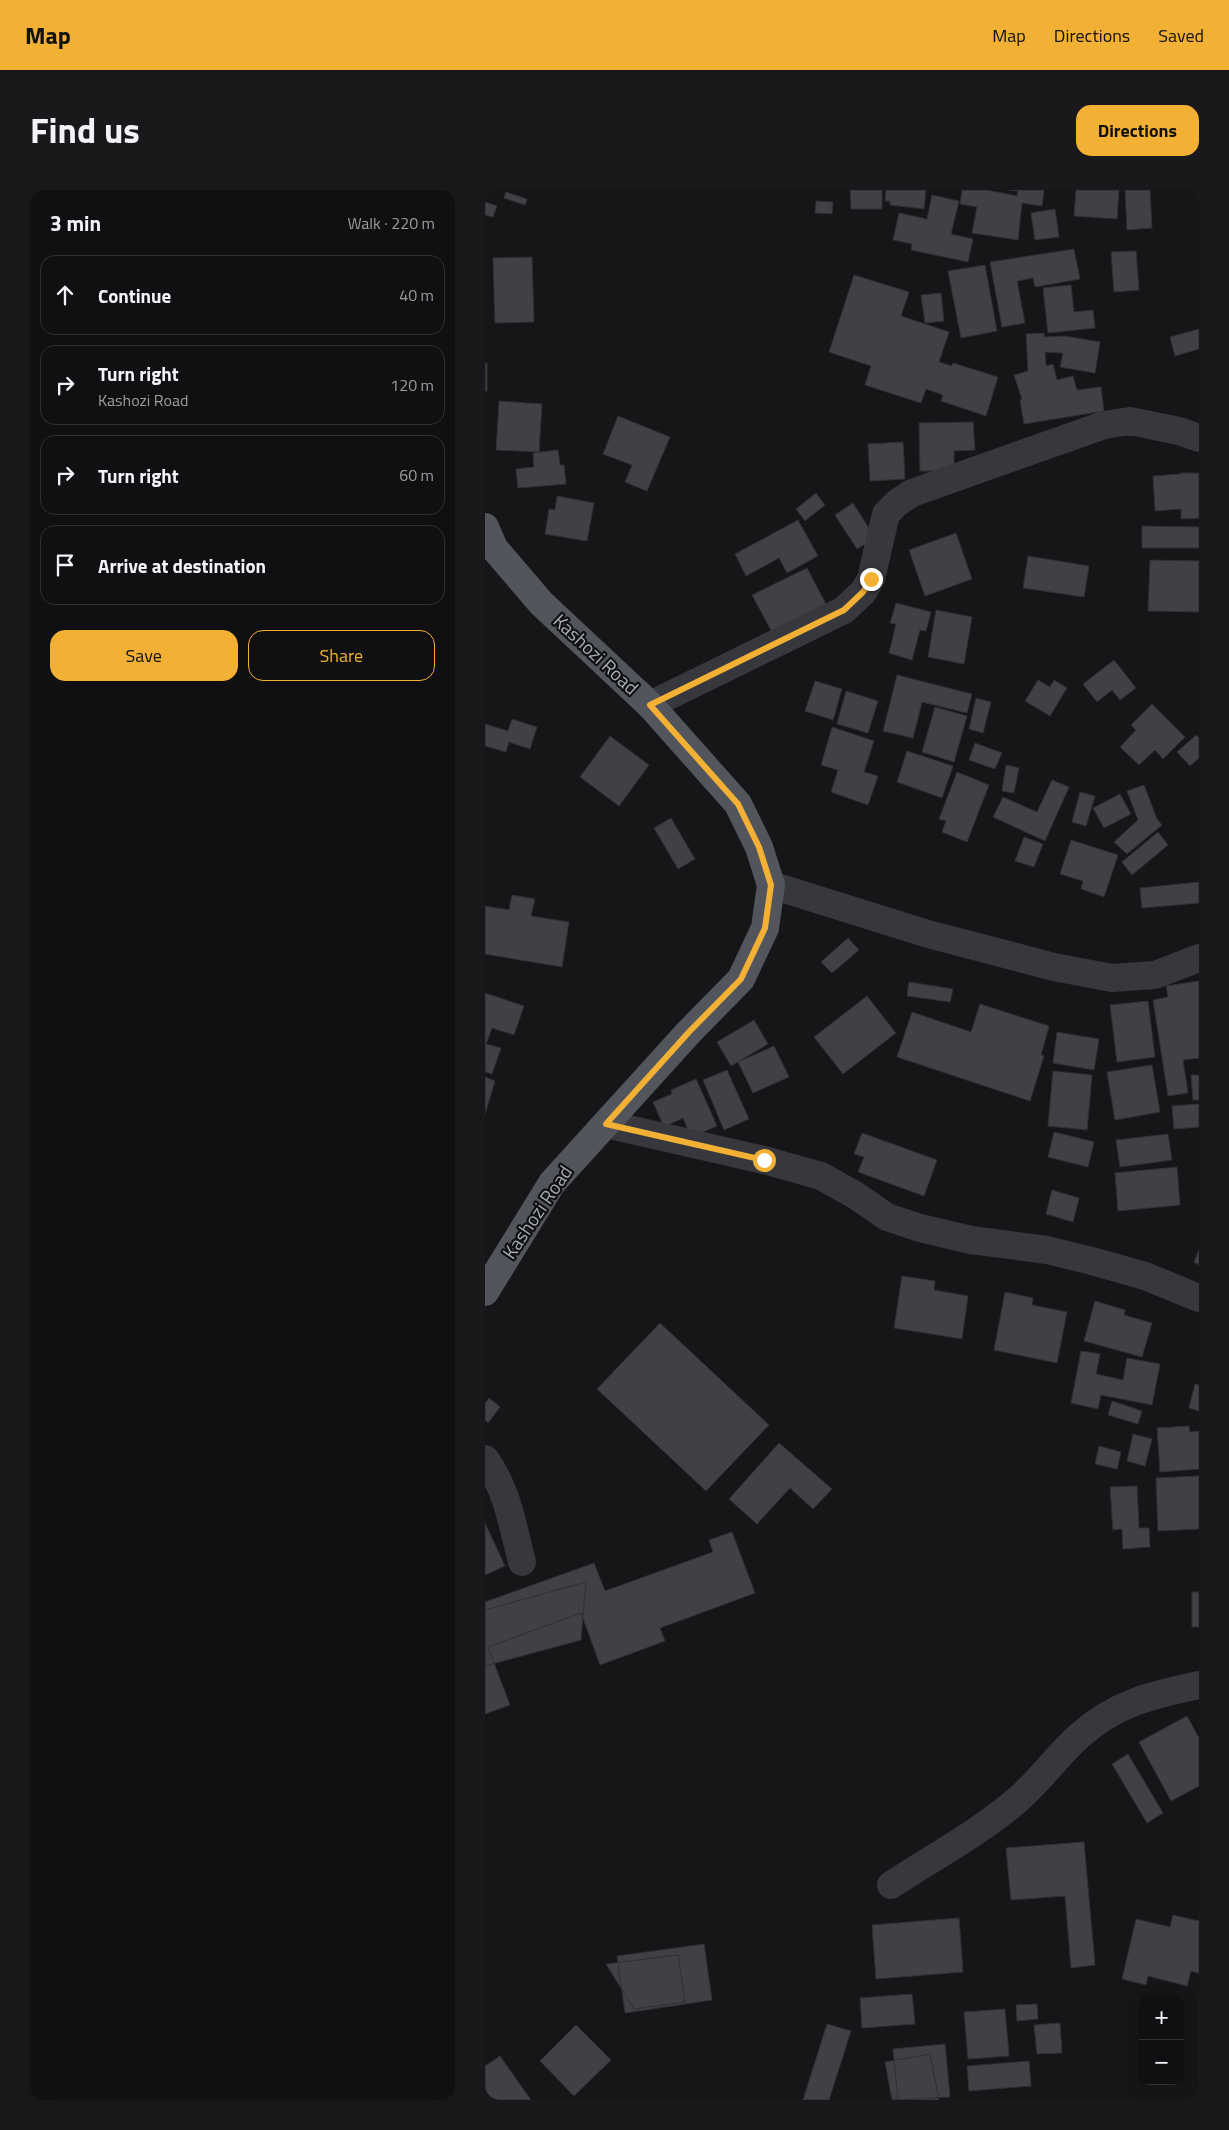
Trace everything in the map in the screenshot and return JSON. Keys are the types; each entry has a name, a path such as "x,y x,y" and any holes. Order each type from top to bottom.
{"main road":[{"name":"Kashozi Road","path":"485,1292 552,1183 689,1032 741,979 765,928 771,885 759,847 738,804 650,705 541,603 488,542"}],"street":[{"path":"650,705 844,610 863,592 871,579 886,514 897,503 912,493 1104,425 1131,421 1179,431 1199,438"},
{"path":"771,885 928,934 1054,967 1112,978 1155,975 1199,958"},
{"path":"606,1124 764,1160 821,1176 855,1195 887,1217 920,1228 971,1240 1047,1250 1092,1261 1145,1276 1199,1298"},
{"path":"485,1459 492,1468 508,1504 522,1562"},
{"path":"891,1885 986,1824 1015,1802 1078,1737 1106,1715 1137,1700 1199,1685"}],"building":[{"path":"850,190 882,190 882,209 851,209"},
{"path":"886,190 926,190 924,209 890,205 890,201 885,201"},
{"path":"962,190 987,190 1017,196 1018,191 1009,190 1044,190 1042,206 1022,203 1018,240 972,233 977,207 960,204"},
{"path":"1076,190 1119,190 1117,219 1074,216"},
{"path":"1125,190 1150,190 1152,228 1127,230"},
{"path":"506,192 527,199 525,205 504,198"},
{"path":"932,195 959,201 951,234 973,239 968,262 911,250 912,244 893,240 899,213 927,219"},
{"path":"816,201 833,202 832,214 815,213"},
{"path":"485,202 497,206 493,217 485,215"},
{"path":"1055,209 1059,237 1035,240 1031,213"},
{"path":"1074,249 1080,279 1035,287 1033,278 1017,281 1025,323 1002,327 990,262"},
{"path":"1136,251 1139,290 1114,292 1111,252"},
{"path":"532,257 534,322 495,323 493,258"},
{"path":"985,265 997,331 961,338 948,271"},
{"path":"854,275 909,292 901,316 949,332 939,362 952,366 953,363 998,377 986,416 941,401 943,395 926,389 921,403 865,385 871,366 829,352"},
{"path":"1071,285 1074,312 1093,310 1095,328 1048,333 1043,288"},
{"path":"941,293 944,321 925,323 921,295"},
{"path":"1199,329 1199,349 1175,356 1170,337"},
{"path":"1044,333 1044,337 1065,336 1100,342 1095,373 1060,367 1063,353 1045,352 1046,366 1053,364 1057,380 1073,376 1077,390 1101,387 1104,411 1024,424 1020,400 1022,399 1014,375 1028,371 1026,334"},
{"path":"485,363 487,363 487,391 485,391"},
{"path":"499,401 542,404 539,452 496,450"},
{"path":"618,416 670,437 647,491 625,482 632,465 603,454"},
{"path":"973,422 975,450 954,451 954,471 920,471 919,423"},
{"path":"903,442 905,479 870,481 868,444"},
{"path":"558,450 560,465 564,465 566,484 518,488 516,469 534,467 533,453"},
{"path":"1199,473 1199,518 1181,519 1181,509 1155,511 1153,476"},
{"path":"816,493 825,505 805,521 796,509"},
{"path":"557,496 594,503 587,541 545,534 549,509 555,510"},
{"path":"853,503 875,538 857,549 835,515"},
{"path":"798,520 818,556 787,573 779,558 746,576 735,554"},
{"path":"1142,526 1199,527 1199,548 1142,548"},
{"path":"956,533 972,579 925,596 909,550"},
{"path":"1028,556 1089,566 1084,597 1023,588"},
{"path":"1150,560 1199,561 1199,612 1148,611"},
{"path":"807,568 827,606 773,634 752,595"},
{"path":"896,603 931,612 926,631 920,630 912,660 889,653 896,624 890,623"},
{"path":"936,610 972,617 964,664 928,657"},
{"path":"1114,660 1136,688 1120,700 1112,690 1097,702 1083,684"},
{"path":"897,675 972,694 967,713 922,702 913,738 883,731"},
{"path":"1038,680 1050,687 1054,680 1067,688 1050,716 1025,701"},
{"path":"815,681 842,689 833,720 805,711"},
{"path":"846,691 878,701 868,733 837,724"},
{"path":"976,698 991,702 983,733 969,729"},
{"path":"1152,704 1185,737 1163,759 1155,750 1139,765 1120,747 1136,730 1131,725"},
{"path":"935,707 967,716 954,762 922,752"},
{"path":"512,719 537,727 530,749 509,742 506,752 485,746 485,724 508,731"},
{"path":"832,727 874,741 864,772 878,776 868,805 831,792 838,770 821,765"},
{"path":"1196,735 1199,738 1199,758 1190,766 1177,752"},
{"path":"610,736 649,765 619,806 580,777"},
{"path":"975,743 1002,753 995,769 969,760"},
{"path":"907,751 953,766 942,798 897,782"},
{"path":"1006,765 1019,768 1014,793 1002,791"},
{"path":"957,772 989,785 967,842 942,832 946,821 939,819"},
{"path":"1052,780 1069,787 1045,841 993,817 1003,797 1037,812"},
{"path":"1144,785 1157,819 1162,825 1127,854 1114,842 1138,820 1127,791"},
{"path":"1080,792 1095,796 1086,826 1072,822"},
{"path":"1120,794 1131,814 1104,828 1093,808"},
{"path":"671,818 695,859 678,869 654,828"},
{"path":"1158,832 1168,845 1132,875 1122,862"},
{"path":"1024,837 1043,844 1034,867 1015,861"},
{"path":"1071,840 1118,855 1104,897 1081,889 1083,881 1060,874"},
{"path":"1199,882 1199,903 1142,908 1140,888"},
{"path":"512,895 535,899 531,916 569,922 562,967 485,954 485,906 509,910"},
{"path":"848,938 859,950 832,973 821,962"},
{"path":"1199,981 1199,1058 1183,1060 1188,1093 1168,1096 1153,1000 1168,997 1166,986"},
{"path":"909,982 953,989 950,1002 907,996"},
{"path":"485,993 524,1006 514,1035 492,1028 486,1044 501,1048 492,1074 485,1072"},
{"path":"867,996 896,1033 843,1074 814,1037"},
{"path":"1148,1001 1155,1057 1117,1062 1110,1005"},
{"path":"980,1004 1049,1026 1041,1055 1044,1056 1030,1101 897,1057 912,1012 971,1032"},
{"path":"754,1020 768,1044 731,1066 717,1042"},
{"path":"1057,1032 1099,1039 1094,1070 1053,1063"},
{"path":"774,1046 789,1077 753,1093 738,1062"},
{"path":"1152,1065 1160,1112 1115,1120 1107,1072"},
{"path":"727,1070 749,1119 724,1130 703,1080"},
{"path":"1053,1071 1092,1075 1087,1130 1048,1126"},
{"path":"1191,1075 1199,1075 1199,1100 1193,1100"},
{"path":"485,1077 495,1081 485,1114"},
{"path":"696,1079 717,1126 691,1137 683,1118 664,1127 653,1102 672,1094 671,1090"},
{"path":"1199,1104 1199,1127 1174,1129 1172,1106"},
{"path":"1054,1132 1094,1142 1088,1167 1048,1157"},
{"path":"862,1133 937,1160 924,1196 858,1172 864,1157 854,1154"},
{"path":"1168,1134 1172,1160 1120,1167 1116,1140"},
{"path":"1177,1167 1180,1205 1118,1211 1115,1173"},
{"path":"1052,1190 1079,1198 1073,1222 1046,1214"},
{"path":"1199,1250 1199,1265 1194,1262"},
{"path":"902,1276 935,1281 934,1290 968,1296 962,1339 894,1328"},
{"path":"1005,1292 1033,1298 1032,1305 1067,1312 1057,1363 994,1350"},
{"path":"1095,1301 1125,1310 1124,1315 1152,1323 1142,1357 1084,1341"},
{"path":"660,1323 769,1425 706,1491 597,1389"},
{"path":"1081,1351 1100,1354 1096,1374 1123,1380 1127,1358 1160,1364 1152,1405 1101,1395 1098,1409 1071,1403"},
{"path":"1195,1384 1199,1385 1199,1411 1189,1408"},
{"path":"489,1398 500,1407 488,1423 485,1420 485,1403"},
{"path":"1112,1401 1142,1411 1138,1424 1108,1415"},
{"path":"1189,1426 1190,1432 1199,1431 1199,1469 1160,1472 1157,1428"},
{"path":"1133,1434 1152,1439 1145,1466 1127,1461"},
{"path":"779,1443 832,1489 813,1509 790,1488 757,1524 729,1499"},
{"path":"1099,1446 1121,1452 1117,1469 1095,1464"},
{"path":"1199,1476 1199,1529 1158,1531 1156,1478"},
{"path":"1137,1486 1139,1528 1149,1528 1150,1547 1123,1549 1122,1529 1113,1530 1110,1487"},
{"path":"485,1523 505,1566 485,1575"},
{"path":"732,1532 755,1593 660,1628 665,1641 600,1665 581,1613 488,1647 510,1705 485,1714 485,1602 594,1563 605,1591 713,1552 709,1540"},
{"path":"586,1582 581,1640 485,1666 485,1610"},
{"path":"1192,1592 1199,1592 1199,1627 1192,1627"},
{"path":"1187,1716 1199,1738 1199,1786 1171,1801 1139,1742"},
{"path":"1128,1754 1163,1813 1147,1823 1112,1764"},
{"path":"1084,1842 1095,1965 1071,1968 1065,1896 1011,1900 1006,1848"},
{"path":"1173,1915 1199,1921 1199,1973 1191,1971 1187,1986 1148,1976 1146,1985 1122,1979 1136,1919 1170,1927"},
{"path":"959,1918 963,1972 876,1979 872,1925"},
{"path":"704,1944 712,2000 625,2013 617,1956"},
{"path":"678,1955 685,2002 634,2009 606,1964"},
{"path":"912,1994 915,2024 862,2028 860,1998"},
{"path":"1037,2004 1038,2019 1017,2021 1016,2005"},
{"path":"1005,2009 1009,2056 968,2059 964,2012"},
{"path":"1060,2023 1062,2053 1037,2054 1034,2025"},
{"path":"827,2024 851,2031 829,2100 803,2100"},
{"path":"576,2025 611,2060 574,2096 540,2061"},
{"path":"945,2044 950,2097 898,2100 893,2049"},
{"path":"930,2054 939,2100 892,2100 885,2062"},
{"path":"500,2056 531,2100 485,2100 485,2066"},
{"path":"1029,2061 1031,2086 969,2091 967,2066"}],"route":[{"path":"764,1160 606,1124 689,1032 741,979 765,928 771,885 759,847 738,804 650,705 844,610 863,592 871,579"}]}
